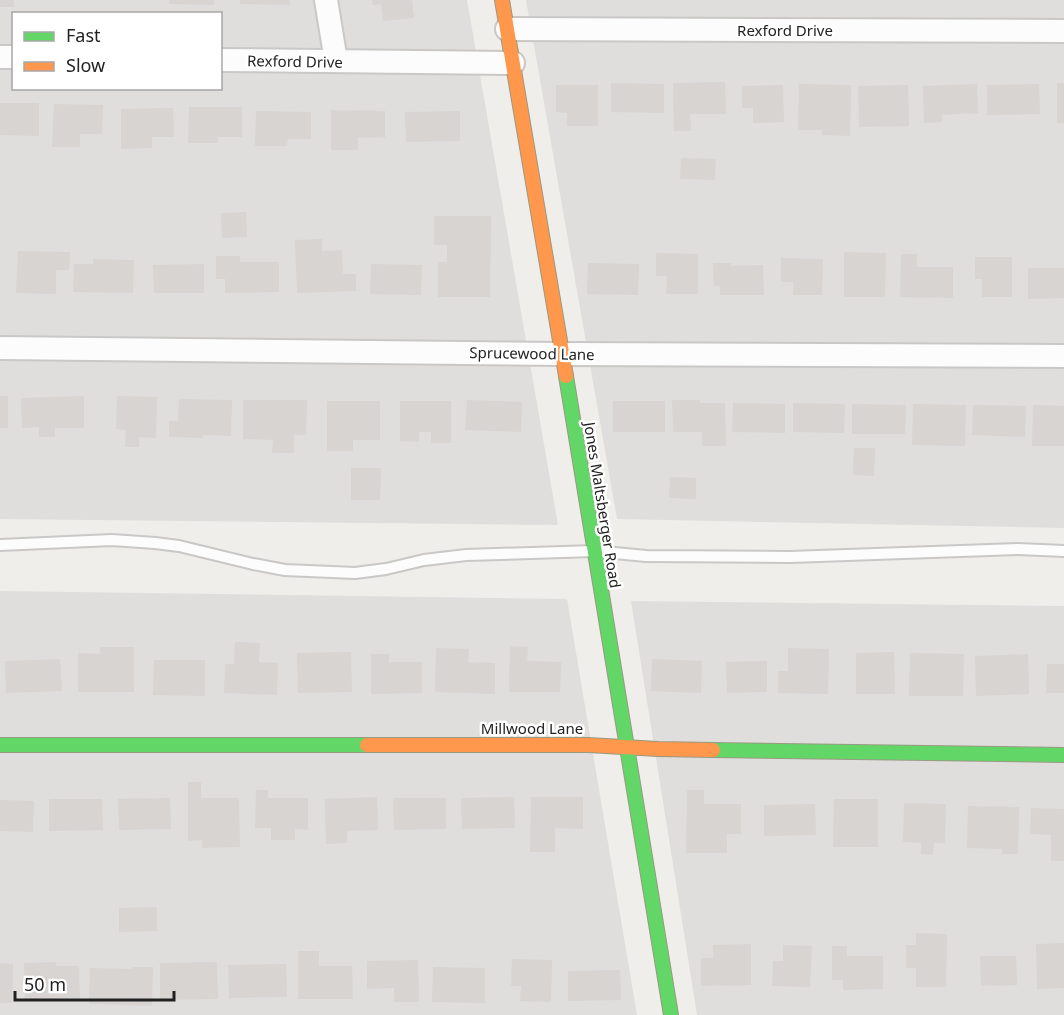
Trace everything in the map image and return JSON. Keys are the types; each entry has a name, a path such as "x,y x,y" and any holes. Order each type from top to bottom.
{"street":[{"path":"326,0 336,61"},
{"name":"Jones Maltsberger Road","path":"502,0 670,1015"},
{"name":"Rexford Drive","path":"507,29 1064,31"},
{"name":"Rexford Drive","path":"222,60 513,63"},
{"name":"Sprucewood Lane","path":"0,348 1064,356"},
{"name":"Millwood Lane","path":"0,745 588,745 670,749 1064,755"}],"lane":[{"path":"0,545 112,540 155,543 179,546 285,570 355,573 466,555 594,551 646,556 790,557 1018,549 1064,551"}],"shaded area":[{"path":"0,0 467,0 558,525 0,519"},
{"path":"526,0 1064,0 1064,528 617,519"},
{"path":"0,591 567,599 637,1015 0,1015"},
{"path":"631,601 1064,606 1064,1015 697,1015"}],"building":[{"path":"0,0 14,0 14,7 0,7"},
{"path":"169,0 214,0 214,5 169,4"},
{"path":"240,0 290,0 290,5 240,4"},
{"path":"372,0 412,0 414,18 383,21 381,4 373,5"},
{"path":"725,82 726,114 690,114 691,131 674,131 673,83"},
{"path":"611,83 664,84 664,113 611,112"},
{"path":"1057,83 1064,83 1064,123 1057,123"},
{"path":"799,84 851,85 850,136 822,135 822,130 798,130"},
{"path":"977,84 978,113 942,115 942,122 924,123 923,86"},
{"path":"1039,84 1040,114 987,115 987,85"},
{"path":"556,85 598,85 598,126 567,126 567,113 556,112"},
{"path":"783,85 784,122 753,123 753,108 742,108 742,86"},
{"path":"908,85 909,126 859,127 858,86"},
{"path":"0,103 39,103 39,136 0,135"},
{"path":"54,104 103,105 102,134 80,134 80,147 52,147"},
{"path":"189,107 242,107 242,137 218,137 218,143 188,143"},
{"path":"173,108 174,137 152,137 152,148 121,149 121,109"},
{"path":"331,110 385,111 385,138 358,137 358,150 331,150"},
{"path":"256,111 311,112 311,139 288,139 287,146 255,146"},
{"path":"460,111 460,141 406,142 405,112"},
{"path":"681,158 716,159 715,180 680,179"},
{"path":"246,212 247,237 222,238 221,213"},
{"path":"434,216 491,216 490,297 438,297 438,262 447,262 447,245 434,245"},
{"path":"322,239 322,251 342,250 343,274 356,274 356,291 297,293 295,240"},
{"path":"18,251 70,252 69,270 56,270 56,294 16,293"},
{"path":"844,252 886,253 885,297 844,297"},
{"path":"656,253 698,254 698,294 666,294 667,276 656,276"},
{"path":"901,254 917,254 917,267 953,267 953,298 900,297"},
{"path":"216,256 240,256 240,262 279,262 279,292 225,293 225,279 216,279"},
{"path":"975,257 1012,257 1012,297 982,297 982,279 975,279"},
{"path":"781,258 823,259 822,295 793,295 793,282 781,282"},
{"path":"93,259 134,260 133,293 73,292 74,264 93,264"},
{"path":"588,263 639,264 638,295 587,294"},
{"path":"713,263 731,263 731,266 763,265 764,295 720,295 720,286 714,286"},
{"path":"204,264 204,293 154,293 153,265"},
{"path":"371,264 422,265 421,295 370,294"},
{"path":"1028,268 1064,268 1064,298 1028,299"},
{"path":"0,396 8,396 8,428 0,428"},
{"path":"84,396 84,428 55,428 55,437 39,437 39,427 22,428 21,398"},
{"path":"117,396 157,397 156,438 139,437 139,447 125,447 126,430 116,429"},
{"path":"179,399 232,400 231,436 169,437 169,421 178,421"},
{"path":"243,400 307,400 306,435 294,435 294,453 272,453 273,440 243,439"},
{"path":"467,400 522,402 521,432 465,430"},
{"path":"672,400 725,403 726,446 702,446 702,432 673,432"},
{"path":"327,401 380,401 380,440 353,440 353,451 327,451"},
{"path":"400,401 451,401 451,443 431,443 431,432 419,432 419,442 400,441"},
{"path":"613,401 665,401 665,432 613,432"},
{"path":"733,403 785,404 785,433 732,432"},
{"path":"793,403 845,404 844,433 793,432"},
{"path":"852,404 906,405 905,434 852,434"},
{"path":"913,404 966,405 965,446 912,445"},
{"path":"973,405 1026,406 1025,437 972,435"},
{"path":"1033,405 1064,406 1064,446 1032,446"},
{"path":"854,448 875,448 874,476 853,475"},
{"path":"351,468 381,468 380,500 351,500"},
{"path":"670,477 696,478 696,499 669,498"},
{"path":"235,642 260,643 259,662 278,663 277,695 224,693 225,664 234,664"},
{"path":"510,646 528,647 527,661 561,662 560,692 509,692"},
{"path":"100,647 134,647 134,692 78,692 78,653 100,654"},
{"path":"436,648 469,649 468,662 495,663 495,694 435,692"},
{"path":"788,648 829,649 828,694 778,693 778,671 788,671"},
{"path":"351,652 352,692 298,693 297,653"},
{"path":"894,652 895,694 856,694 856,653"},
{"path":"910,653 964,654 963,696 909,696"},
{"path":"371,654 389,654 389,662 422,662 422,693 371,694"},
{"path":"1028,654 1029,694 976,696 975,656"},
{"path":"60,659 62,691 6,693 5,661"},
{"path":"652,659 702,661 701,693 651,691"},
{"path":"154,660 205,660 205,696 153,695"},
{"path":"767,661 767,692 727,693 726,662"},
{"path":"1047,664 1064,664 1064,693 1046,693"},
{"path":"188,782 201,782 201,798 239,798 240,847 202,848 202,840 188,841"},
{"path":"256,790 268,790 268,798 308,798 308,830 295,829 295,840 271,840 271,828 255,828"},
{"path":"687,790 704,790 704,804 741,804 741,834 727,834 727,853 686,853"},
{"path":"377,797 378,830 347,831 347,843 326,844 325,799"},
{"path":"514,797 515,828 462,829 461,798"},
{"path":"531,797 583,797 583,829 555,828 555,852 530,852"},
{"path":"170,798 171,829 119,830 118,799"},
{"path":"393,798 446,798 446,829 394,830"},
{"path":"49,799 102,799 103,830 49,831"},
{"path":"834,799 878,799 878,847 833,847"},
{"path":"0,800 34,801 33,832 0,831"},
{"path":"904,803 946,804 945,843 934,843 933,855 921,854 921,843 903,842"},
{"path":"815,804 816,835 764,836 764,805"},
{"path":"968,806 1019,807 1018,854 1002,854 1002,849 967,848"},
{"path":"1031,808 1064,809 1064,861 1051,861 1051,835 1030,834"},
{"path":"157,907 157,931 119,932 119,908"},
{"path":"916,933 947,934 946,987 916,987 916,968 906,968 906,945 916,945"},
{"path":"1064,943 1064,988 1037,989 1036,944"},
{"path":"751,944 751,985 701,986 701,958 713,958 713,945"},
{"path":"783,945 812,946 810,987 772,986 773,961 783,961"},
{"path":"832,946 847,946 847,956 883,956 883,989 843,990 843,980 832,980"},
{"path":"298,951 319,951 319,966 352,966 353,999 298,999"},
{"path":"980,956 1016,956 1017,985 981,986"},
{"path":"512,959 552,960 551,1002 520,1001 521,986 511,986"},
{"path":"418,960 419,1002 394,1002 394,988 367,989 367,961"},
{"path":"56,962 56,966 79,966 80,998 25,1000 24,963"},
{"path":"217,962 218,999 160,1000 160,963"},
{"path":"0,963 13,964 12,1003 0,1003"},
{"path":"286,964 287,997 229,998 228,965"},
{"path":"132,967 153,967 152,1006 89,1004 90,968 132,969"},
{"path":"433,967 485,968 485,1003 432,1002"},
{"path":"620,970 621,1000 568,1001 568,971"}],"traffic: fast":[{"path":"566,376 671,1015"},
{"path":"0,745 367,745"},
{"path":"713,750 1064,755"}],"traffic: slow":[{"path":"502,0 566,376"},
{"path":"367,745 588,745 713,750"}]}
